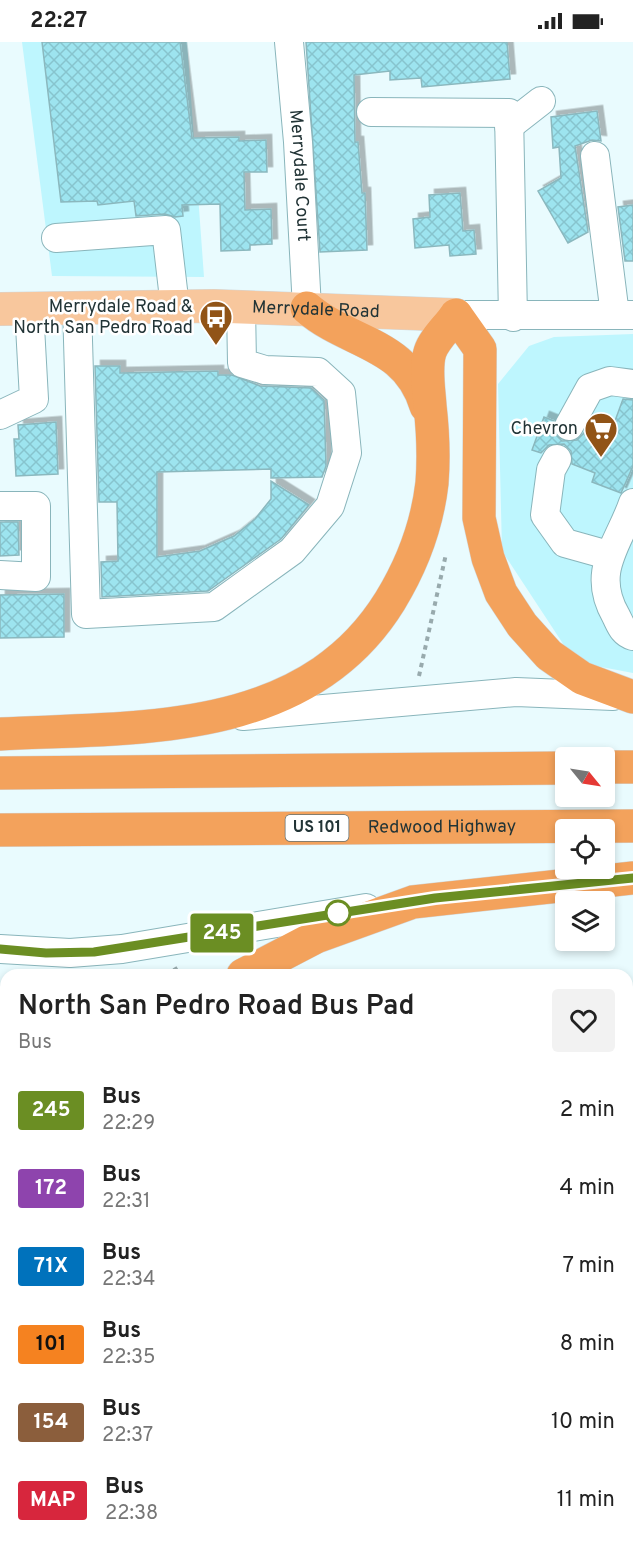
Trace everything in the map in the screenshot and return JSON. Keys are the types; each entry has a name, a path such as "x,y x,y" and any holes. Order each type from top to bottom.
{"highway":[{"path":"307,308 318,317 382,350 408,371 424,398 434,449"},
{"path":"0,734 182,722 234,713 283,695 328,669 367,632 398,588 418,546 430,497 434,449 429,382 430,351 456,315 480,349 479,518 486,552 501,592 522,625 549,655 582,678 633,697"},
{"path":"615,768 633,767"},
{"path":"0,772 555,768"},
{"name":"Redwood Highway","path":"0,830 633,826"},
{"path":"254,969 291,948 391,908 435,898 633,878"}],"main road":[{"name":"Merrydale Road","path":"15,308 77,306 307,308 456,315"}],"street":[{"name":"Merrydale Court","path":"290,42 307,308"},
{"path":"509,126 541,101"},
{"path":"371,112 508,113 513,317"},
{"path":"595,156 624,315"},
{"path":"56,238 166,230 175,307"},
{"path":"77,306 86,614 214,607 292,551 330,506 347,453 341,393 318,372 265,370 242,363 241,307"},
{"path":"0,415 34,399 15,308"},
{"name":"Merrydale Road","path":"456,315 513,317 624,315"},
{"path":"569,426 590,388 610,381 633,384"},
{"path":"557,459 550,470 545,515 565,543 608,555"},
{"path":"633,502 608,555 606,599 625,633 633,636"},
{"path":"0,506 36,506 36,577 0,576"},
{"path":"182,722 345,705 516,692 633,697"},
{"path":"0,949 70,953 122,949 435,898"}],"shaded area":[{"path":"22,42 187,42 204,277 52,276"},
{"path":"633,334 633,673 575,662 502,551 498,384 529,346 554,337"}],"building":[{"path":"42,42 180,42 192,138 239,137 239,141 266,140 267,172 244,172 245,210 271,209 272,244 250,245 250,250 221,251 220,204 182,205 183,216 175,217 165,214 136,216 134,201 98,205 97,201 61,202"},
{"path":"306,42 507,42 510,79 422,87 421,78 390,80 390,71 354,75 355,142 358,142 362,193 365,193 367,250 320,252"},
{"path":"597,111 601,141 592,140 575,146 588,232 568,243 538,191 561,178 559,147 553,148 551,117"},
{"path":"460,193 463,231 474,230 476,254 450,256 449,245 415,248 413,219 430,217 429,195"},
{"path":"633,205 633,261 625,261 618,207"},
{"path":"95,366 120,366 120,373 218,371 218,375 232,375 260,386 311,388 324,400 326,466 322,477 271,478 271,469 157,472 157,557 200,551 234,536 255,519 271,499 271,481 309,505 281,539 208,591 102,597 101,562 118,561 117,502 99,502"},
{"name":"Chevron","path":"623,399 633,400 633,466 621,493 592,482 595,473 572,464 571,451 564,444 549,445 541,453 532,450 544,417 554,421 555,434 562,441 577,440 585,432 608,440"},
{"path":"56,422 58,474 16,476 14,439 19,439 18,425"},
{"path":"0,522 18,522 19,555 0,556"},
{"path":"64,594 64,637 0,638 0,595"}],"bus line":[{"name":"245","path":"0,949 46,953 94,952 150,945 435,898 633,878"}],"place":[{"name":"Merrydale Road & North San Pedro Road","path":"216,346"},
{"name":"Chevron","path":"601,458"}]}
